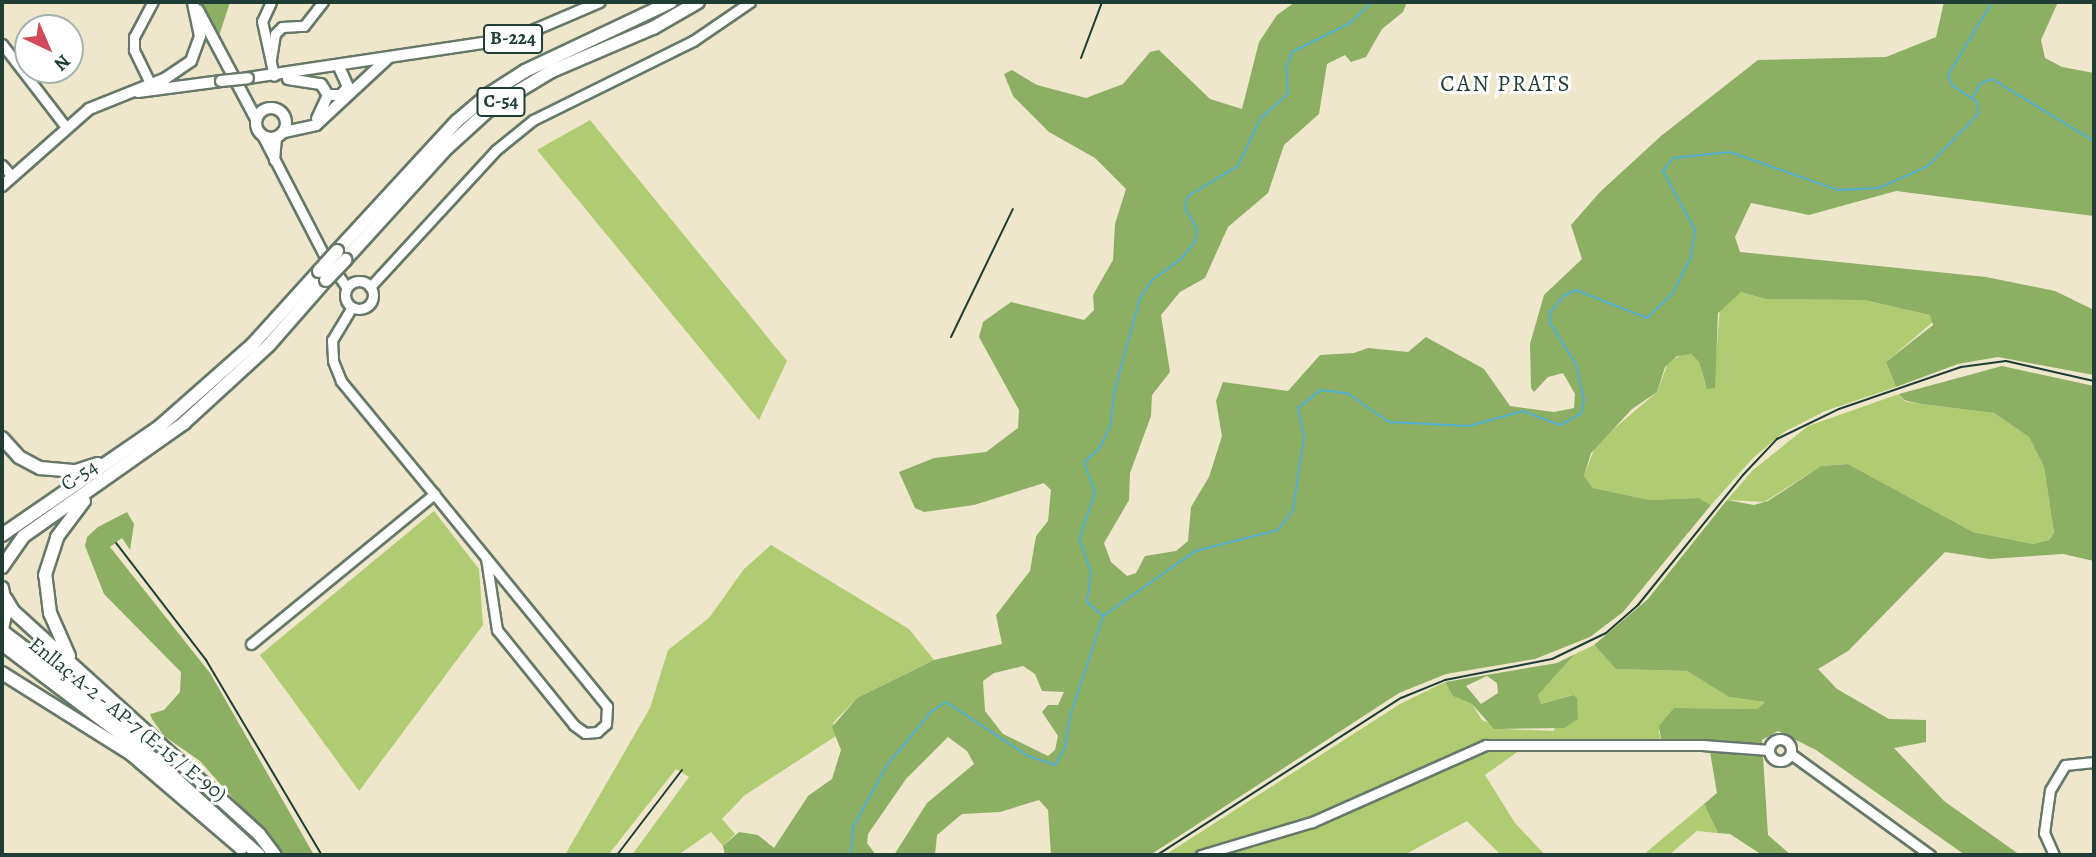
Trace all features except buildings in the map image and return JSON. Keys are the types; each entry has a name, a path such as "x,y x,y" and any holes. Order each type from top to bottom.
{"highway":[{"name":"C-54","path":"2,567 24,536 156,446 229,384 457,121 489,94 524,71 671,2"},
{"name":"C-54","path":"341,255 448,147 492,107 552,71 653,27 698,2"},
{"name":"C-54","path":"2,535 121,456 253,345 323,276"},
{"path":"2,438 29,463 54,471 76,471 121,456"},
{"path":"79,670 54,626 45,575 51,551 65,523 99,485"},
{"path":"4,594 79,670 259,834 274,855"},
{"path":"3,627 4,594"},
{"name":"Enllaç A-2 - AP-7 (E-15 / E-90)","path":"3,627 90,694 274,855"},
{"name":"Enllaç A-2 - AP-7 (E-15 / E-90)","path":"2,644 155,760 259,855"},
{"path":"2,673 131,754 250,855"}],"main road":[{"path":"118,95 180,70 195,55 200,36 193,2"},
{"path":"193,2 232,72 262,135 280,135 323,121 387,60"},
{"name":"B-224","path":"2,186 66,127 97,104 118,95 339,67 516,38 600,2"},
{"path":"276,75 316,81 328,95 341,95 348,87 339,67"},
{"path":"305,128 324,110 328,95"},
{"path":"245,99 264,109 277,108 286,118 305,128"},
{"path":"256,119 264,109"},
{"path":"280,135 286,118"}],"street":[{"path":"150,83 134,50 134,37 153,2"},
{"path":"271,2 262,21 276,75"},
{"path":"271,59 275,34 282,27 304,26 323,2"},
{"path":"486,558 497,630 574,725 585,733 604,727 607,706 335,372 332,340 352,307 369,304 370,287 496,150 533,121 693,41 750,2"},
{"path":"2,44 66,127"},
{"path":"262,135 274,162 347,288 346,301 352,307"},
{"path":"274,162 280,135"},
{"path":"2,164 12,176"},
{"path":"347,288 359,281 370,287"},
{"path":"251,644 434,494"},
{"path":"1769,750 1774,741 1784,739 1791,754 1930,855"},
{"path":"1201,855 1302,826 1486,745 1702,745 1769,750 1778,761 1791,754"},
{"path":"2054,855 2044,833 2050,790 2065,765 2094,762"}],"green space":[{"path":"200,2 230,2 219,36"},
{"path":"1295,2 1407,2 1403,12 1382,29 1366,57 1351,62 1345,55 1327,64 1319,114 1284,145 1268,193 1228,227 1205,278 1180,292 1161,315 1170,372 1152,395 1151,416 1130,473 1129,500 1104,543 1111,562 1127,576 1136,573 1145,556 1176,551 1188,541 1191,507 1209,477 1222,436 1216,401 1223,382 1288,391 1320,355 1354,353 1368,348 1408,352 1426,337 1484,369 1510,406 1554,412 1574,408 1575,394 1563,373 1548,377 1534,392 1531,388 1530,344 1544,295 1582,259 1571,225 1600,192 1661,136 1758,60 1886,57 1936,37 1944,2 2058,2 2041,40 2045,58 2062,67 2094,73 2094,216 1896,191 1809,215 1751,203 1735,237 1740,252 1986,277 2055,291 2094,310 2094,375 1998,357 1958,364 1896,387 1886,362 1933,325 1930,315 1864,300 1765,299 1741,292 1718,313 1715,388 1707,389 1699,362 1691,354 1677,356 1665,367 1657,392 1632,409 1591,453 1584,476 1593,488 1650,500 1698,498 1711,505 1623,612 1590,637 1535,659 1446,674 1399,693 1150,855 1051,855 1048,810 1039,800 1000,812 962,814 937,835 935,855 894,855 927,803 974,764 967,751 948,737 906,779 868,834 867,843 876,855 725,855 723,846 739,832 758,835 774,848 808,796 832,779 841,750 832,727 857,698 934,660 1002,644 996,615 1030,571 1036,536 1048,521 1051,490 1044,483 974,505 924,512 915,508 899,472 934,458 986,452 1018,428 1019,410 979,337 983,322 1011,302 1084,320 1094,310 1093,295 1113,260 1115,224 1126,189 1095,158 1049,132 1013,96 1004,74 1012,70 1037,85 1086,98 1123,84 1150,52 1159,50 1210,99 1242,109 1259,42 1277,15","holes":["1023,666 1035,674 1042,691 1064,692 1058,705 1048,705 1042,712 1058,736 1055,750 1048,756 1003,734 985,711 983,681 994,673"]},
{"path":"590,120 787,361 759,420 537,150"},
{"path":"1741,292 1765,299 1864,300 1930,315 1934,321 1886,362 1896,387 1825,411 1784,432 1753,458 1711,505 1697,498 1650,500 1593,488 1584,476 1596,444 1657,392 1668,363 1682,354 1691,354 1699,362 1705,383 1715,368 1720,308"},
{"path":"2002,366 2094,386 2094,561 2063,554 1990,559 1945,552 1848,651 1818,669 1837,689 1889,719 1926,720 1926,742 1894,748 1944,801 2020,855 1965,855 1816,750 1778,731 1762,740 1768,835 1791,855 1762,855 1730,834 1718,833 1704,804 1717,793 1710,752 1663,751 1659,726 1674,708 1758,709 1765,702 1729,697 1687,671 1616,669 1594,645 1648,599 1727,500 1754,505 1768,501 1821,466 1848,464 1973,532 2033,544 2049,540 2054,533 2044,467 2029,437 1994,413 1921,404 1904,400 1899,394"},
{"path":"1899,394 1904,401 1994,413 2029,437 2044,467 2054,533 2049,540 2033,544 1973,532 1848,464 1821,466 1764,502 1727,500 1753,470 1808,426"},
{"path":"434,511 479,569 483,625 359,791 260,655"},
{"path":"127,512 134,524 130,550 122,538 110,547 210,673 314,855 283,855 200,761 164,736 152,719 150,714 164,710 180,692 181,672 104,594 85,546 87,537 98,527"},
{"path":"771,545 909,629 934,660 857,698 833,723 836,736 745,795 722,819 735,834 723,846 711,832 678,855 632,855 689,777 676,769 608,855 565,855 650,708 668,650 709,618 744,569"},
{"path":"1594,645 1616,669 1687,671 1729,697 1765,702 1759,709 1674,708 1659,731 1663,751 1520,750 1485,775 1515,823 1545,855 1501,855 1467,821 1404,855 1165,855 1400,704 1445,682 1453,696 1472,704 1482,720 1504,729 1553,731 1577,698 1572,695 1541,704 1538,695 1575,654"},
{"path":"1575,654 1538,695 1541,704 1573,695 1577,698 1578,719 1564,728 1494,729 1472,704 1453,696 1445,682 1557,663","holes":["1487,676 1497,683 1498,693 1481,704 1466,686"]},
{"path":"1704,804 1718,833 1697,831 1669,855 1643,855"}],"waterway":[{"path":"1102,615 1087,602 1091,573 1079,539 1095,493 1084,463 1100,447 1110,427 1114,393 1140,298 1152,280 1181,259 1195,242 1197,229 1185,208 1188,196 1238,166 1260,119 1288,94 1286,68 1292,52 1350,23 1372,2"},
{"path":"851,855 853,827 887,765 931,712 946,702 1028,756 1055,765 1065,748 1070,716 1103,616 1195,551 1278,530 1293,510 1304,436 1298,408 1321,390 1347,393 1389,422 1469,426 1523,411 1560,425 1581,414 1584,400 1576,364 1550,323 1550,312 1565,295 1576,290 1647,318 1672,294 1691,257 1695,230 1663,171 1673,158 1730,152 1838,190 1879,188 1928,166 1978,114 1977,102 1952,85 1948,75 1992,2"},
{"path":"1972,98 1981,83 1992,79 2094,141"}],"railway":[{"path":"1081,58 1102,2"},
{"path":"951,337 1013,209"},
{"path":"1157,855 1401,698 1445,680 1552,659 1606,633 1638,605 1743,475 1777,439 1839,409 1961,367 2006,361 2094,381"},
{"path":"116,543 206,660 322,855"},
{"path":"617,855 682,770"}],"district":[{"name":"CAN PRATS","path":"1506,84"}]}
